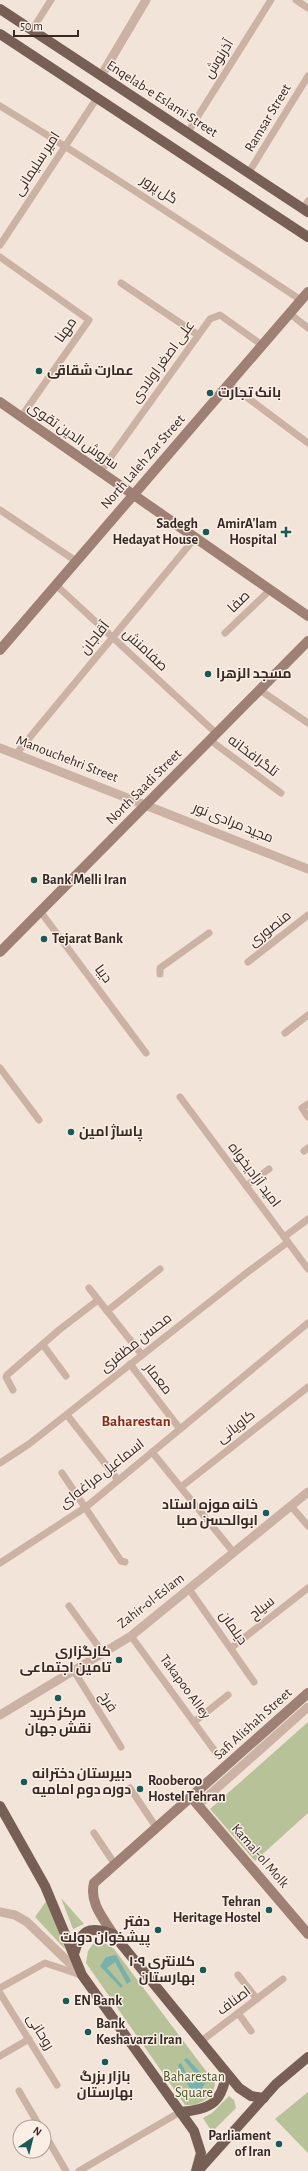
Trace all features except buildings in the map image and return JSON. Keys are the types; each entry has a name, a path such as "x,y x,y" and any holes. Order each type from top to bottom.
{"main road":[{"name":"Enqelab-e Eslami Street","path":"0,9 249,172 306,207"},
{"path":"0,34 308,237"},
{"name":"North Laleh Zar Street","path":"0,650 308,292"},
{"name":"سروش الدین تقوی","path":"0,402 308,616"},
{"name":"North Saadi Street","path":"0,952 308,641"},
{"name":"Safi Alishah Street","path":"113,1934 96,1908 92,1888 98,1878 156,1827 195,1801 308,1694"},
{"name":"Kamal-ol Molk","path":"195,1801 308,1934"},
{"path":"0,1806 45,1886 82,1975 194,2131 201,2153 197,2171"},
{"path":"74,1954 79,1938 83,1932 95,1929 113,1934 226,2074 239,2088 251,2096 264,2098"},
{"path":"197,2171 276,2084 308,2057"},
{"path":"180,2112 206,2108 217,2100 224,2088 226,2074"}],"street":[{"path":"32,30 51,0"},
{"path":"101,76 146,0"},
{"name":"آذرنوش","path":"188,132 271,0"},
{"path":"296,0 308,8"},
{"name":"Ramsar Street","path":"249,172 308,76"},
{"name":"امیر سلیمانی","path":"0,246 97,98"},
{"name":"گل پرور","path":"0,106 65,146 301,300"},
{"name":"مهنا","path":"0,257 89,320 21,417"},
{"path":"121,283 198,335"},
{"path":"289,314 308,328"},
{"name":"علی اصغر اولادی","path":"100,472 210,318 220,315 262,345"},
{"path":"229,384 308,443"},
{"path":"0,510 76,561"},
{"name":"آقاجان","path":"16,754 195,538"},
{"name":"صفامنش","path":"56,585 112,637 213,737"},
{"name":"صفا","path":"226,633 270,590"},
{"path":"260,690 308,723"},
{"name":"تلگرافخانه","path":"213,737 281,793"},
{"name":"Manouchehri Street","path":"0,748 147,804"},
{"name":"مجید مرادی نور","path":"147,804 308,868"},
{"name":"دیبا","path":"40,911 146,1052"},
{"name":"منصوری","path":"248,962 308,916"},
{"path":"160,974 160,968 209,933"},
{"path":"285,1033 308,1015"},
{"path":"0,1068 39,1120"},
{"name":"امید آزادیخواه","path":"180,1097 308,1269"},
{"path":"308,1104 302,1108 308,1117"},
{"path":"246,1186 269,1169"},
{"name":"محسن مظفری","path":"0,1463 29,1444 67,1415 286,1240 308,1219"},
{"path":"107,1311 160,1269"},
{"path":"89,1288 142,1355"},
{"path":"13,1390 6,1377 98,1300"},
{"name":"اسماعیل مراغه‌ای","path":"0,1563 86,1507 308,1323"},
{"path":"43,1345 66,1376"},
{"name":"معمار","path":"130,1364 180,1429"},
{"name":"کاویانی","path":"181,1487 308,1387"},
{"path":"67,1415 118,1480"},
{"path":"152,1452 234,1553"},
{"path":"62,1473 121,1561 125,1562"},
{"name":"Zahir-ol-Eslam","path":"0,1715 131,1636 308,1492"},
{"path":"291,1506 308,1526"},
{"name":"سیاح","path":"231,1648 308,1588"},
{"name":"دیلمان","path":"189,1589 254,1682"},
{"path":"69,1606 103,1653"},
{"name":"Takapoo Alley","path":"131,1636 217,1754"},
{"name":"فرخ","path":"74,1670 121,1746"},
{"path":"194,1722 228,1695"},
{"name":"Safi Alishah Street","path":"195,1801 308,1707"},
{"path":"130,1788 156,1827"},
{"path":"94,1833 114,1863"},
{"path":"0,1912 15,1915 27,1922 82,1975"},
{"path":"0,1988 45,1963 82,1975"},
{"path":"238,1975 257,1999"},
{"name":"اصناف","path":"200,2042 283,1979"},
{"name":"روحانی","path":"0,1993 57,2085"},
{"path":"238,2013 251,2031"},
{"path":"0,2056 29,2039"},
{"path":"19,2091 35,2119"},
{"path":"79,2171 180,2112"},
{"path":"52,2147 66,2171"}],"green space":[{"path":"308,1722 308,1813 255,1861 210,1809"},
{"path":"61,1898 84,1924 73,1929"},
{"path":"47,1900 65,1949 35,1917"},
{"name":"Baharestan Square","path":"103,1942 114,1949 215,2083 212,2093 200,2103 195,2105 185,2105 86,1963 88,1951 93,1944"},
{"path":"308,2092 308,2153 275,2119"},
{"path":"229,2096 234,2100 236,2108 212,2132 203,2118 212,2113"}],"water":[{"path":"116,1955 131,1981 127,1984 115,1962 107,1968 123,1986 121,1988 100,1966 106,1957"},
{"path":"187,2058 207,2080 201,2090 191,2091 178,2065 181,2063 192,2084 200,2079 184,2060"}],"place":[{"name":"عمارت شقاقی","path":"39,371"},
{"name":"بانک تجارت","path":"210,393"},
{"name":"Sadegh Hedayat House","path":"206,532"},
{"name":"AmirA'lam Hospital","path":"286,532"},
{"name":"مسجد الزهرا","path":"208,674"},
{"name":"Bank Melli Iran","path":"34,880"},
{"name":"Tejarat Bank","path":"44,939"},
{"name":"پاساژ امین","path":"71,1132"},
{"name":"خانه موزه استاد ابوالحسن صبا","path":"266,1513"},
{"name":"کارگزاری تامین اجتماعی","path":"119,1660"},
{"name":"مرکز خرید نقش جهان","path":"58,1698"},
{"name":"دبیرستان دخترانه دوره دوم امامیه","path":"24,1782"},
{"name":"Rooberoo Hostel Tehran","path":"140,1789"},
{"name":"Tehran Heritage Hostel","path":"269,1910"},
{"name":"دفتر پیشخوان دولت","path":"158,1930"},
{"name":"کلانتری ۱۰۹ بهارستان","path":"203,1970"},
{"name":"EN Bank","path":"66,2001"},
{"name":"Bank Keshavarzi Iran","path":"88,2032"},
{"name":"بازار بزرگ بهارستان","path":"105,2062"},
{"name":"Parliament of Iran","path":"279,2144"}],"district":[{"name":"Baharestan","path":"136,1421"}]}
